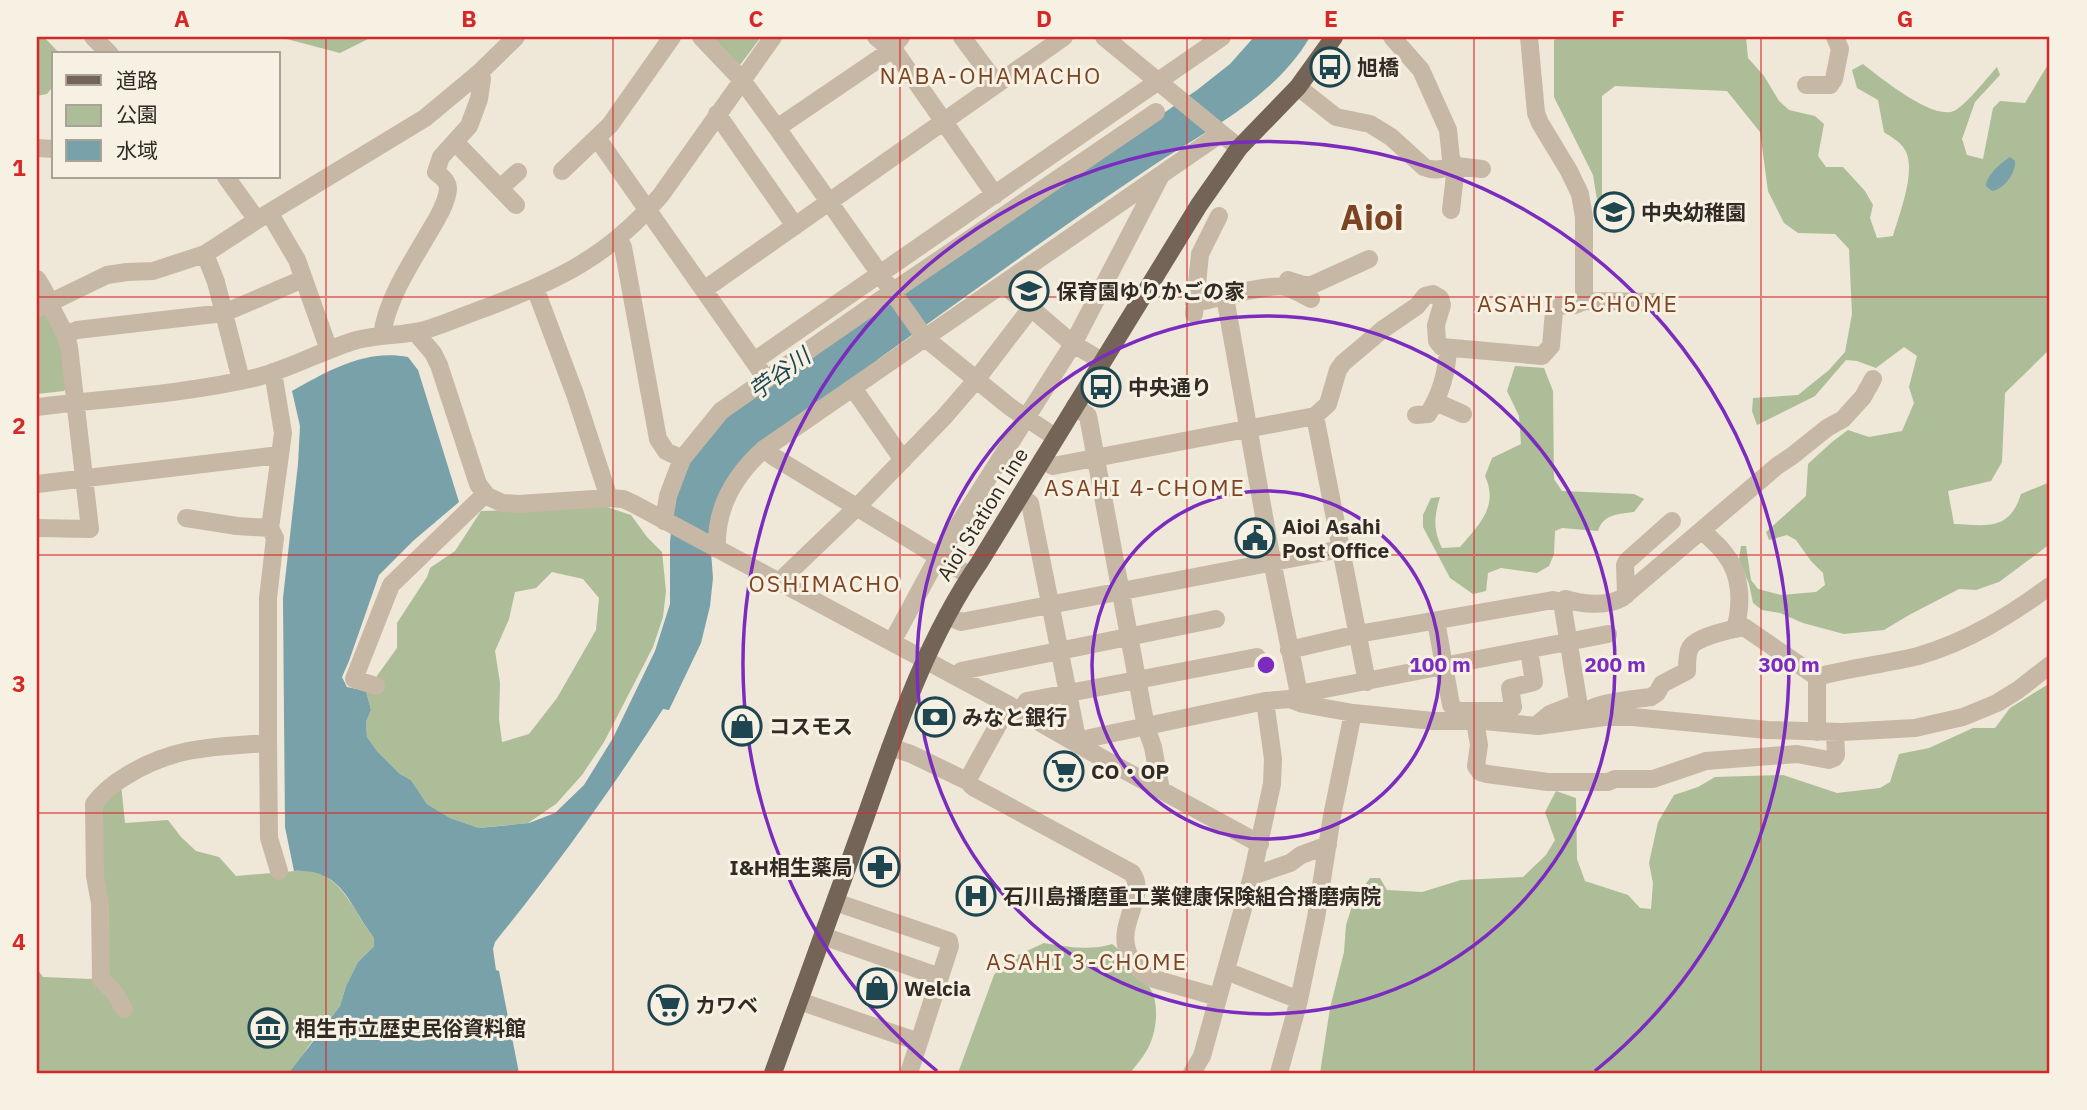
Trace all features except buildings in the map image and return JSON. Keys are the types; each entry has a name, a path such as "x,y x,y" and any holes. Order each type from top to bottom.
{"main road":[{"name":"Aioi Station Line","path":"773,1073 890,747 925,659 947,615 1176,240 1239,148 1298,87 1334,37"}],"street":[{"path":"93,37 108,52"},
{"path":"43,306 107,275 153,271 205,254 425,118 516,37"},
{"path":"562,171 610,125 672,37"},
{"path":"701,37 742,80 924,337 1027,419 1055,437"},
{"path":"37,407 210,386 273,372 359,340 415,332 439,325 535,288 575,269 618,238 661,195 773,37"},
{"path":"876,37 896,43 943,121 995,195"},
{"path":"962,37 997,84"},
{"path":"705,289 1064,37"},
{"path":"1104,37 1239,148"},
{"path":"754,361 1158,82 1198,44 1222,37"},
{"path":"1392,37 1421,70 1448,130 1451,159 1455,165 1451,210"},
{"path":"1529,37 1536,113 1580,194 1584,217 1584,301"},
{"path":"1806,85 1830,85 1834,79 1840,49 1835,37"},
{"path":"777,128 896,43"},
{"path":"382,335 387,313 407,270 438,218 448,191 447,182 436,172 441,157 469,126 479,99 482,79 479,72"},
{"path":"1298,87 1336,117 1370,124 1391,136 1424,167 1447,168 1455,165 1482,169"},
{"path":"666,522 668,496 682,459 721,411 1156,112"},
{"path":"717,114 795,226"},
{"path":"714,548 718,519 729,492 738,475 764,449 1217,132"},
{"path":"597,138 766,378"},
{"path":"454,142 516,205"},
{"path":"500,188 518,172"},
{"path":"892,642 938,557 1073,344 1162,173"},
{"path":"227,178 297,260 329,350"},
{"path":"1219,216 1199,254 1194,308 1225,297 1265,288 1288,288 1311,299"},
{"path":"618,238 623,247 658,439 666,450 682,459"},
{"path":"1176,240 1199,254"},
{"path":"205,254 216,282 241,380"},
{"path":"1281,287 1282,282 1287,280 1312,285 1369,259"},
{"path":"37,279 49,296 43,306"},
{"path":"66,334 76,330 224,313 303,279"},
{"path":"1003,284 1073,344 1102,361"},
{"path":"535,288 575,394 608,498"},
{"path":"1042,460 1053,466 1315,416 1328,404 1338,370 1343,363 1382,330 1417,306 1425,296 1433,294 1440,298 1442,305 1436,325 1437,341 1442,347 1542,356 1550,346 1557,306 1575,305 1584,301 1664,302"},
{"path":"1225,297 1289,650 1294,696 1303,704 1353,713 1433,721 1538,726 1586,719 1653,718 1767,730 1826,732 1914,728 1963,718 2008,697 2050,664"},
{"path":"37,528 90,529 86,478 66,334 43,306"},
{"path":"779,582 903,460 976,380 1031,308"},
{"path":"415,332 433,353 439,365 478,484 487,496 502,503 519,505 608,498 622,499 634,504 925,659 1260,844"},
{"path":"1416,415 1428,414 1436,402 1447,364 1448,348"},
{"path":"273,372 283,433 270,528 275,538 268,598 268,743 270,838 279,870"},
{"path":"1289,650 1553,600 1615,602 1777,466 1843,419 1863,397 1873,379"},
{"path":"853,388 903,460"},
{"path":"1436,402 1463,414"},
{"path":"1075,406 1088,416 1137,681 1161,790"},
{"path":"1315,416 1367,681"},
{"path":"764,449 970,576"},
{"path":"37,484 279,455"},
{"path":"376,686 354,679 391,584 480,499 487,496"},
{"path":"1020,496 1030,503 1078,743"},
{"path":"186,518 270,528"},
{"path":"1626,595 1627,561 1672,521"},
{"path":"1702,530 1727,556 1736,576 1741,610 1735,629"},
{"path":"947,615 961,622 1341,549"},
{"path":"1817,677 1917,656 1950,645 2009,616 2050,586"},
{"path":"1538,726 1540,721 1550,714 1576,704 1578,700 1562,602"},
{"path":"957,677 961,671 1216,619"},
{"path":"1436,621 1451,705 1457,710 1507,711 1513,707 1510,688 1534,682 1529,650"},
{"path":"1475,721 1479,745 1476,766 1480,772 1548,782 1653,779 1706,761 1797,754 1829,760 1836,755 1826,732 1817,677 1744,626 1695,642 1689,648 1687,671 1662,684 1651,697 1590,709 1586,713 1586,719"},
{"path":"1078,743 1090,738 1265,701 1608,634"},
{"path":"967,781 1015,708 1027,701 1257,657"},
{"path":"1198,1071 1252,876 1272,784 1273,760 1265,701"},
{"path":"1279,1073 1299,1000 1353,713"},
{"path":"124,1009 114,992 101,979 94,804 120,780 155,759 189,750 268,743"},
{"path":"890,747 967,781 973,787 1132,873 1137,880 1137,890 1124,943 1132,962 1145,975 1154,979 1218,997"},
{"path":"1252,876 1290,863 1301,855 1328,845"},
{"path":"835,902 949,941 950,946 909,1073"},
{"path":"823,936 940,978"},
{"path":"1226,971 1299,1000"},
{"path":"799,1001 919,1042"}],"green space":[{"path":"37,37 44,37 58,52 52,52 52,88 47,94 37,96"},
{"path":"279,37 372,37 340,53"},
{"path":"707,37 761,37 737,69"},
{"path":"1561,37 1746,37 1748,58 1764,76 1779,101 1789,110 1815,116 1824,124 1818,156 1826,167 1843,167 1865,191 1873,205 1870,218 1877,238 1893,236 1906,193 1908,159 1901,145 1884,132 1878,100 1857,88 1852,70 1863,64 1920,104 1945,112 1954,111 1964,104 1997,67 2000,75 1975,102 1962,139 1967,155 1983,159 1993,108 2000,101 2025,103 2050,61 2050,349 2005,393 2002,462 1991,481 1948,491 1954,524 1986,525 1995,524 2010,515 2021,494 2050,482 2050,544 1999,582 1976,590 1959,589 1884,630 1844,634 1803,623 1780,613 1762,610 1753,603 1739,559 1741,546 1746,546 1751,580 1758,589 1781,595 1816,592 1825,585 1823,573 1796,540 1787,535 1769,540 1766,532 1806,496 1808,464 1848,430 1869,437 1902,431 1914,403 1909,387 1917,356 1904,347 1876,368 1846,360 1815,396 1757,425 1752,411 1753,398 1798,395 1829,370 1845,352 1852,314 1849,249 1835,234 1798,233 1784,223 1768,191 1760,132 1727,91 1615,86 1602,96 1602,198 1598,206 1593,175 1554,97 1554,40"},
{"path":"48,314 63,343 68,386 64,391 37,394 37,315"},
{"path":"1515,366 1544,368 1553,391 1554,479 1562,491 1634,494 1644,499 1634,512 1608,518 1598,531 1562,528 1555,531 1554,554 1549,566 1537,573 1501,568 1488,573 1486,591 1473,594 1450,578 1423,527 1423,515 1431,498 1440,497 1435,523 1442,548 1460,547 1480,523 1490,497 1485,476 1492,458 1521,444 1519,416 1507,391"},
{"path":"604,506 631,515 662,552 666,591 663,617 653,647 604,742 582,775 556,804 528,823 479,828 450,818 427,804 411,780 400,774 377,751 367,737 366,722 371,710 366,691 397,648 397,623 430,568 455,551 481,511","holes":["552,572 583,579 599,598 596,630 557,698 529,734 502,742 499,719 500,683 495,651 509,619 515,592 536,588"]},
{"path":"2050,683 2050,1073 1320,1073 1330,1008 1344,952 1346,925 1354,900 1370,878 1380,878 1387,890 1422,892 1461,880 1523,877 1546,855 1555,840 1545,812 1556,791 1576,798 1577,859 1585,881 1628,895 1640,908 1651,909 1653,883 1649,863 1658,822 1674,795 1698,787 1715,777 1783,775 1837,793 1880,788 1890,782 1899,754 1929,748 1973,728 1995,728 2010,708"},
{"path":"121,784 125,823 168,820 196,851 219,857 236,876 308,870 320,874 347,897 374,938 374,946 358,962 346,986 340,1006 292,1072 37,1073 37,969 43,977 91,979 106,967 99,807"},
{"path":"1044,943 1087,948 1112,944 1130,961 1147,983 1155,1003 1155,1028 1145,1053 1130,1073 958,1073 994,975 1005,961"}],"water":[{"path":"1254,37 1310,37 1278,78 1238,111 1047,238 877,360 878,364 752,453 711,552 713,578 710,606 701,643 669,710 663,709 582,828 495,942 493,949 496,970 499,971 519,1073 289,1073 340,1006 358,962 374,946 374,938 351,902 334,882 310,872 294,871 285,827 283,598 300,426 292,391 347,364 377,356 408,357 418,370 459,502 413,541 379,575 342,677 347,687 366,691 371,710 366,722 367,737 400,774 411,780 427,804 450,818 479,828 529,823 555,813 584,785 613,738 655,651 670,604 670,542 674,502 694,453 721,420 1197,90 1230,64"},
{"path":"2010,157 2015,161 2011,175 2005,184 1992,191 1986,186 1989,177"}],"place":[{"name":"旭橋","path":"1330,67"},
{"name":"中央幼稚園","path":"1614,212"},
{"name":"保育園ゆりかごの家","path":"1029,291"},
{"name":"中央通り","path":"1101,387"},
{"name":"Aioi Asahi Post Office","path":"1255,538"},
{"name":"みなと銀行","path":"935,717"},
{"name":"コスモス","path":"742,726"},
{"name":"CO・OP","path":"1064,771"},
{"name":"I&H相生薬局","path":"880,867"},
{"name":"石川島播磨重工業健康保険組合播磨病院","path":"976,896"},
{"name":"Welcia","path":"877,988"},
{"name":"カワベ","path":"668,1005"},
{"name":"相生市立歴史民俗資料館","path":"268,1028"}],"district":[{"name":"NABA-OHAMACHO","path":"991,75"},
{"name":"Aioi","path":"1372,217"},
{"name":"ASAHI 5-CHOME","path":"1578,303"},
{"name":"ASAHI 4-CHOME","path":"1145,487"},
{"name":"OSHIMACHO","path":"825,583"},
{"name":"ASAHI 3-CHOME","path":"1087,961"}],"water label":[{"name":"苧谷川","path":"779,373"}]}
